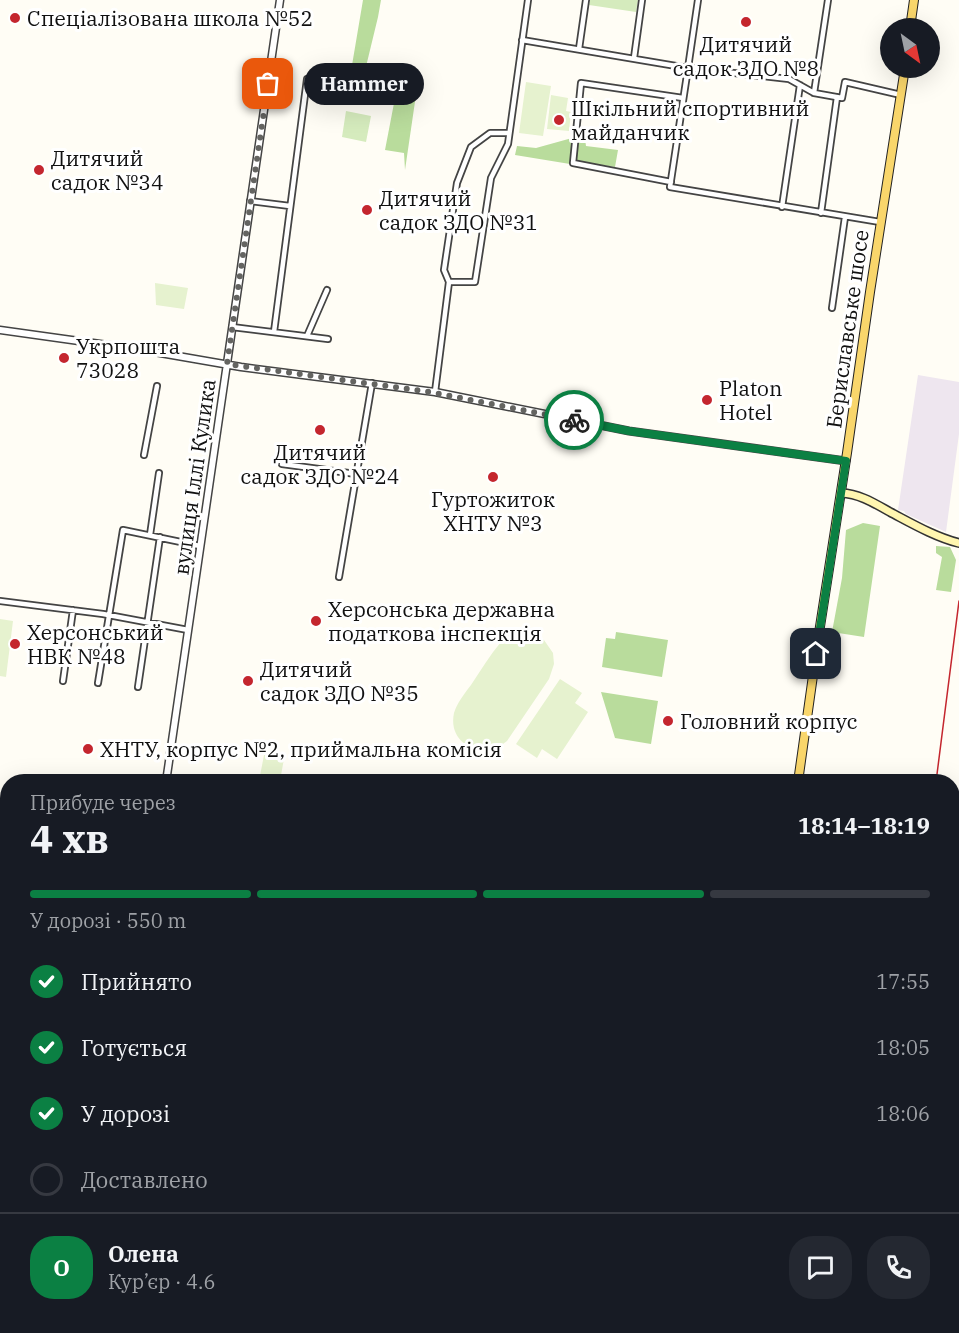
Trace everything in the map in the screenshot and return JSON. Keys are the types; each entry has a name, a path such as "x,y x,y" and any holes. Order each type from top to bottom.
{"main road":[{"path":"911,18 914,0"},
{"name":"Бериславське шосе","path":"799,774 880,222 904,78"},
{"path":"841,493 854,494 867,499 911,523 959,543"}],"street":[{"name":"вулиця Іллі Кулика","path":"167,774 280,0"},
{"path":"449,282 475,282 491,178 508,144 528,0"},
{"path":"579,50 586,0"},
{"path":"634,58 642,0"},
{"path":"670,184 698,0"},
{"path":"814,93 828,0"},
{"path":"522,40 688,68 789,79 814,93 842,98 845,82 901,95"},
{"path":"273,332 306,80"},
{"path":"683,98 581,83 573,164 782,207 880,222"},
{"path":"782,207 800,86"},
{"path":"821,213 837,97"},
{"path":"435,392 449,282 444,270 457,183 471,147 490,133 509,133"},
{"path":"250,201 290,206"},
{"path":"832,308 845,217"},
{"path":"307,336 327,290"},
{"path":"232,327 328,339"},
{"path":"0,330 435,392 629,431 846,461"},
{"path":"339,577 372,383"},
{"path":"144,455 157,386"},
{"path":"282,464 356,474"},
{"path":"150,535 159,472"},
{"path":"98,683 123,530 200,546"},
{"path":"138,687 160,537"},
{"path":"0,601 109,615 188,630"},
{"path":"63,681 73,610"}],"shaded area":[{"path":"918,375 959,382 959,434 946,532 898,510"}],"green space":[{"path":"363,0 381,0 363,79 350,77"},
{"path":"590,0 638,0 636,12 589,5"},
{"path":"526,82 551,86 543,136 519,133"},
{"path":"417,88 405,170 404,153 385,150 395,98"},
{"name":"Шкільний спортивний майданчик","path":"551,95 568,98 566,111 571,112 569,131 547,129"},
{"path":"346,111 371,116 366,142 342,137"},
{"path":"577,136 585,139 586,146 618,150 615,167 576,161"},
{"path":"572,138 570,164 515,155 517,146 536,148"},
{"path":"155,283 188,288 184,309 156,305"},
{"path":"863,523 880,526 864,637 832,632 842,578 846,530"},
{"path":"936,546 950,547 956,560 951,592 936,590 942,557 936,553"},
{"path":"0,619 13,621 6,677 0,676"},
{"path":"530,632 544,640 553,653 554,664 549,679 507,741 488,750 469,746 456,734 453,724 455,709 501,642 509,635"},
{"path":"616,632 668,640 662,677 602,667 606,638 615,639"},
{"path":"560,679 582,693 575,703 588,712 557,759 542,749 537,758 516,744"},
{"path":"601,692 658,701 651,744 615,738"},
{"path":"265,750 285,753 281,774 260,774"}],"railway":[{"path":"937,774 959,601"}],"way so far":[{"path":"268,84 227,364 430,392 574,420"}],"place":[{"name":"Спеціалізована школа №52","path":"15,18"},
{"name":"Дитячий садок ЗДО №8","path":"746,22"},
{"name":"Hammer","path":"268,84"},
{"name":"Шкільний спортивний майданчик","path":"559,120"},
{"name":"Дитячий садок №34","path":"39,170"},
{"name":"Дитячий садок ЗДО №31","path":"367,210"},
{"name":"Укрпошта 73028","path":"64,358"},
{"name":"Platon Hotel","path":"707,400"},
{"name":"Дитячий садок ЗДО №24","path":"320,430"},
{"name":"Гуртожиток ХНТУ №3","path":"493,477"},
{"name":"Херсонська державна податкова інспекція","path":"316,621"},
{"name":"Херсонський НВК №48","path":"15,644"},
{"name":"Дитячий садок ЗДО №35","path":"248,681"},
{"name":"Головний корпус","path":"668,721"},
{"name":"ХНТУ, корпус №2, приймальна комісія","path":"88,749"}],"route":[{"path":"574,420 629,431 846,461 816,654"}]}
